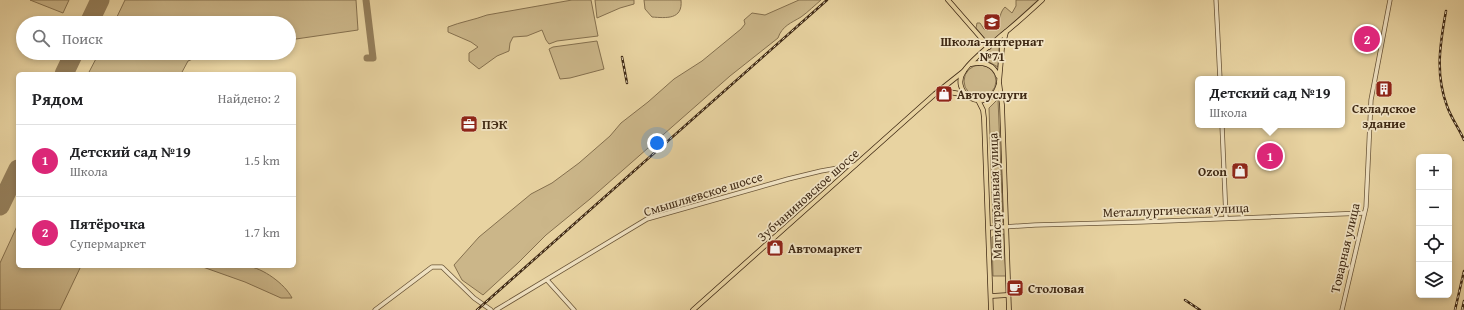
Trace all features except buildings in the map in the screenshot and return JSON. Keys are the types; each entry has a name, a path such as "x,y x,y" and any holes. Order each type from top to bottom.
{"main road":[{"path":"948,0 989,46"},
{"path":"966,95 963,91 961,81 964,71 989,46 1042,0"},
{"path":"935,94 949,92 966,95 970,98 978,100 991,97 997,90 999,82 1002,48 1006,32"},
{"path":"971,64 981,62 990,65 997,72 999,82"},
{"name":"Зубчаниновское шоссе","path":"693,310 935,94 964,71"},
{"name":"Магистральная улица","path":"999,82 1002,105 1009,310"},
{"name":"Магистральная улица","path":"978,100 983,110 984,118 991,310"},
{"path":"991,296 1008,295"}],"street":[{"path":"1216,0 1220,76"},
{"name":"Товарная улица","path":"1342,310 1364,213 1371,100 1390,0"},
{"path":"1222,128 1226,218"},
{"name":"Смышляевское шоссе","path":"496,310 647,219 788,179 856,165"},
{"name":"Металлургическая улица","path":"989,228 1006,226 1364,213"},
{"path":"375,310 429,269 438,266 442,267 474,298 491,310"},
{"path":"547,280 574,310"}],"shaded area":[{"path":"30,0 69,0 63,13"},
{"path":"125,0 356,0 358,30 296,39 296,16 117,16"},
{"path":"572,0 591,0 598,36 557,41 549,44 542,30 527,36 513,37 510,43 509,51 497,56 479,69 469,61 469,53 478,47 471,42 448,32 448,27 487,15"},
{"path":"595,0 634,0 634,4 620,8 597,18"},
{"path":"644,0 681,0 681,7 676,14 672,16 663,18 652,17 645,9"},
{"path":"799,0 821,0 804,15 784,28 778,38 730,76 590,199 546,235 483,295 462,280 454,265 479,237 531,194 552,183 579,163 610,136 621,123 674,79 702,61 741,29 745,24 744,20 752,13 765,15"},
{"path":"1016,0 1038,0 995,39 987,41 976,28 977,23 980,23 984,29 988,30 993,25 998,25 1003,9 1005,7 1012,13 1016,6"},
{"path":"597,41 604,69 570,78 560,79 549,49 553,47"},
{"path":"996,43 999,46 998,67 980,57"},
{"path":"95,60 190,60 188,61 182,72 89,72"},
{"path":"977,65 983,65 992,69 996,81 992,93 983,97 977,97 968,93 964,84 964,78 968,69"},
{"path":"998,99 1003,221 1000,226 995,226 993,223 989,108"},
{"path":"16,228 16,268 80,268 60,310 0,310 0,263"},
{"path":"1004,234 1006,276 993,276 992,237"},
{"path":"206,268 255,268 279,282 292,298 281,298 245,282"}],"taxiway":[{"path":"366,0 373,58 367,58"}],"runway":[{"path":"92,16 100,0"},
{"path":"65,72 71,60"},
{"path":"0,206 16,173"}],"railway":[{"path":"477,310 827,0"},
{"path":"1446,11 1440,59 1441,82 1443,94 1449,110 1464,140"},
{"path":"622,57 627,83"},
{"path":"1455,310 1464,271"},
{"path":"1185,300 1200,310"},
{"path":"1462,310 1464,301"}],"place":[{"name":"Школа-интернат №71","path":"992,22"},
{"name":"Пятёрочка","path":"1367,39"},
{"name":"Складское здание","path":"1384,89"},
{"name":"Автоуслуги","path":"944,94"},
{"name":"ПЭК","path":"469,124"},
{"name":"Детский сад №19","path":"1270,156"},
{"name":"Ozon","path":"1240,171"},
{"name":"Автомаркет","path":"775,248"},
{"name":"Столовая","path":"1015,288"}]}
